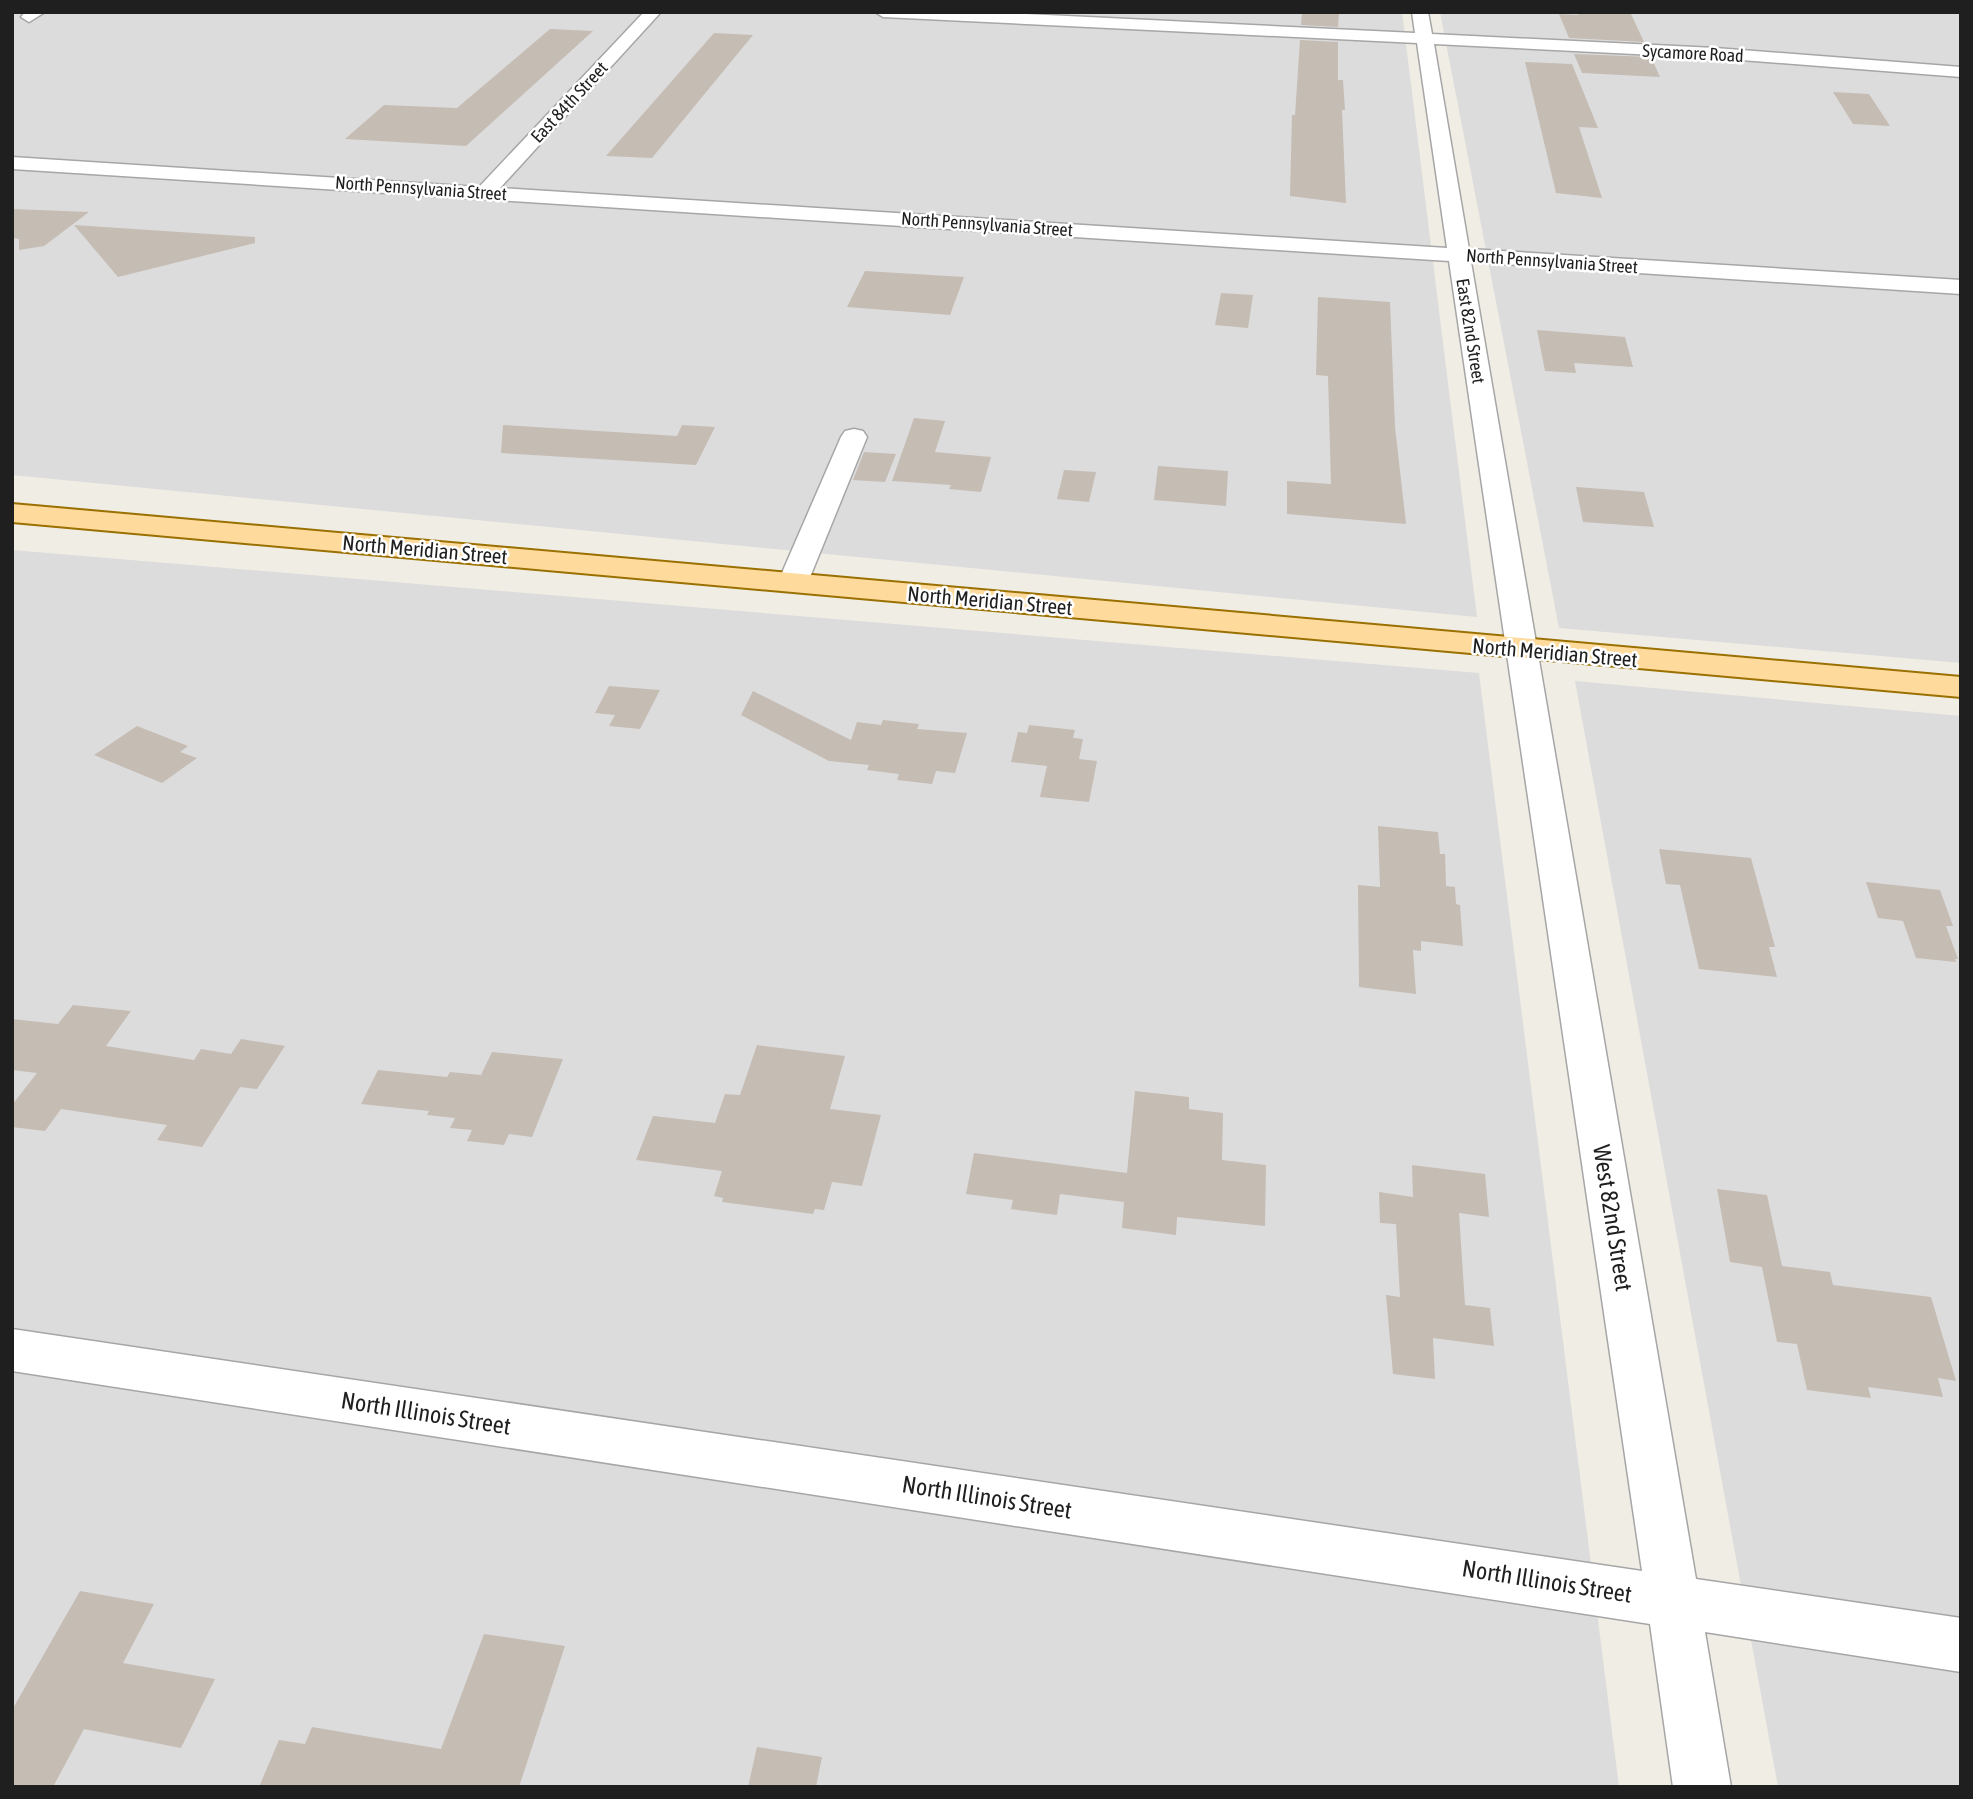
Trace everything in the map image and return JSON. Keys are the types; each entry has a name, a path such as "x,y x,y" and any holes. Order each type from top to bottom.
{"main road":[{"name":"North Meridian Street","path":"15,512 1522,650 1961,687"}],"street":[{"name":"East 84th Street","path":"485,192 653,12"},
{"name":"Sycamore Road","path":"883,12 1715,53 1958,71"},
{"name":"East 82nd Street","path":"1420,12 1522,650"},
{"name":"North Pennsylvania Street","path":"12,163 1961,287"},
{"path":"793,582 854,438"},
{"name":"West 82nd Street","path":"1522,650 1702,1787"},
{"name":"North Illinois Street","path":"12,1350 1961,1645"}],"shaded area":[{"path":"12,12 1402,12 1477,617 12,475"},
{"path":"1440,12 1961,12 1961,663 1559,628"},
{"path":"12,550 1479,673 1619,1787 12,1787"},
{"path":"1575,681 1961,716 1961,1787 1778,1787"}],"building":[{"path":"1302,12 1339,12 1338,27 1301,25"},
{"path":"1577,12 1631,14 1644,42 1569,38 1559,14 1578,15"},
{"path":"550,29 593,31 466,146 345,139 384,105 457,108"},
{"path":"714,33 753,35 652,158 606,156"},
{"path":"1300,40 1338,42 1338,80 1343,80 1345,110 1342,110 1346,203 1290,196 1292,115 1295,115"},
{"path":"1574,54 1651,57 1660,77 1582,73"},
{"path":"1525,62 1572,64 1598,128 1579,127 1602,198 1556,193"},
{"path":"1833,92 1869,94 1890,126 1853,124"},
{"path":"12,209 89,212 44,246 19,250 19,239 12,238"},
{"path":"74,225 255,237 255,243 118,277"},
{"path":"865,271 964,277 950,315 847,307"},
{"path":"1221,293 1253,295 1248,328 1215,325"},
{"path":"1318,297 1390,302 1395,427 1406,524 1287,514 1287,481 1331,484 1328,376 1316,375"},
{"path":"1537,330 1625,337 1633,367 1574,363 1576,373 1545,371"},
{"path":"914,418 945,421 935,452 991,457 981,492 949,489 951,485 892,481"},
{"path":"503,425 677,436 682,425 715,427 696,465 501,453"},
{"path":"864,452 896,454 885,482 853,480"},
{"path":"1158,466 1228,471 1226,506 1154,500"},
{"path":"1064,470 1096,472 1089,502 1057,499"},
{"path":"1576,487 1644,492 1654,527 1583,522"},
{"path":"609,686 660,690 640,729 609,726 615,715 595,713"},
{"path":"753,691 851,740 857,722 881,725 883,720 919,724 917,729 967,733 955,773 936,771 932,784 897,780 899,774 867,770 869,765 829,761 741,715"},
{"path":"1029,725 1075,730 1073,738 1083,739 1079,759 1097,761 1089,802 1040,797 1047,766 1011,762 1018,732 1027,733"},
{"path":"137,726 188,746 180,752 197,758 162,783 94,755"},
{"path":"1378,826 1438,832 1440,854 1445,854 1446,886 1455,887 1456,904 1460,905 1463,946 1421,941 1421,951 1413,950 1416,994 1359,987 1358,885 1380,887"},
{"path":"1659,849 1751,858 1775,947 1769,947 1777,977 1699,969 1680,885 1666,884"},
{"path":"1866,882 1940,890 1953,926 1946,926 1958,959 1955,959 1956,962 1916,958 1903,921 1878,918"},
{"path":"73,1005 131,1011 106,1046 194,1060 201,1049 231,1054 241,1039 285,1046 257,1089 240,1087 202,1147 157,1140 167,1125 61,1109 45,1131 12,1127 12,1105 37,1073 12,1070 12,1019 58,1024"},
{"path":"757,1045 845,1056 830,1109 881,1115 862,1186 832,1182 824,1210 815,1209 813,1214 722,1202 723,1198 714,1196 722,1171 636,1160 653,1116 715,1123 725,1094 740,1095"},
{"path":"492,1052 563,1059 532,1137 509,1134 504,1145 467,1141 472,1130 450,1128 455,1118 427,1115 429,1111 361,1104 378,1070 447,1077 450,1072 481,1075"},
{"path":"1135,1091 1189,1097 1189,1109 1223,1113 1222,1160 1266,1165 1265,1226 1177,1217 1176,1235 1122,1228 1124,1202 1060,1194 1057,1215 1011,1209 1013,1200 966,1194 974,1153 1127,1173"},
{"path":"1412,1165 1485,1174 1489,1217 1459,1213 1465,1305 1490,1308 1494,1346 1433,1338 1435,1379 1393,1374 1386,1295 1400,1297 1396,1224 1380,1223 1379,1192 1413,1197"},
{"path":"1717,1189 1767,1195 1782,1266 1830,1272 1833,1285 1931,1297 1956,1381 1938,1378 1943,1397 1868,1387 1871,1398 1807,1390 1797,1344 1777,1342 1762,1267 1730,1262"},
{"path":"80,1591 154,1604 123,1663 215,1679 181,1748 84,1729 53,1787 12,1787 12,1710"},
{"path":"484,1634 565,1646 519,1787 259,1787 279,1740 305,1744 312,1727 441,1749"},
{"path":"757,1747 822,1757 816,1787 748,1787"}]}
